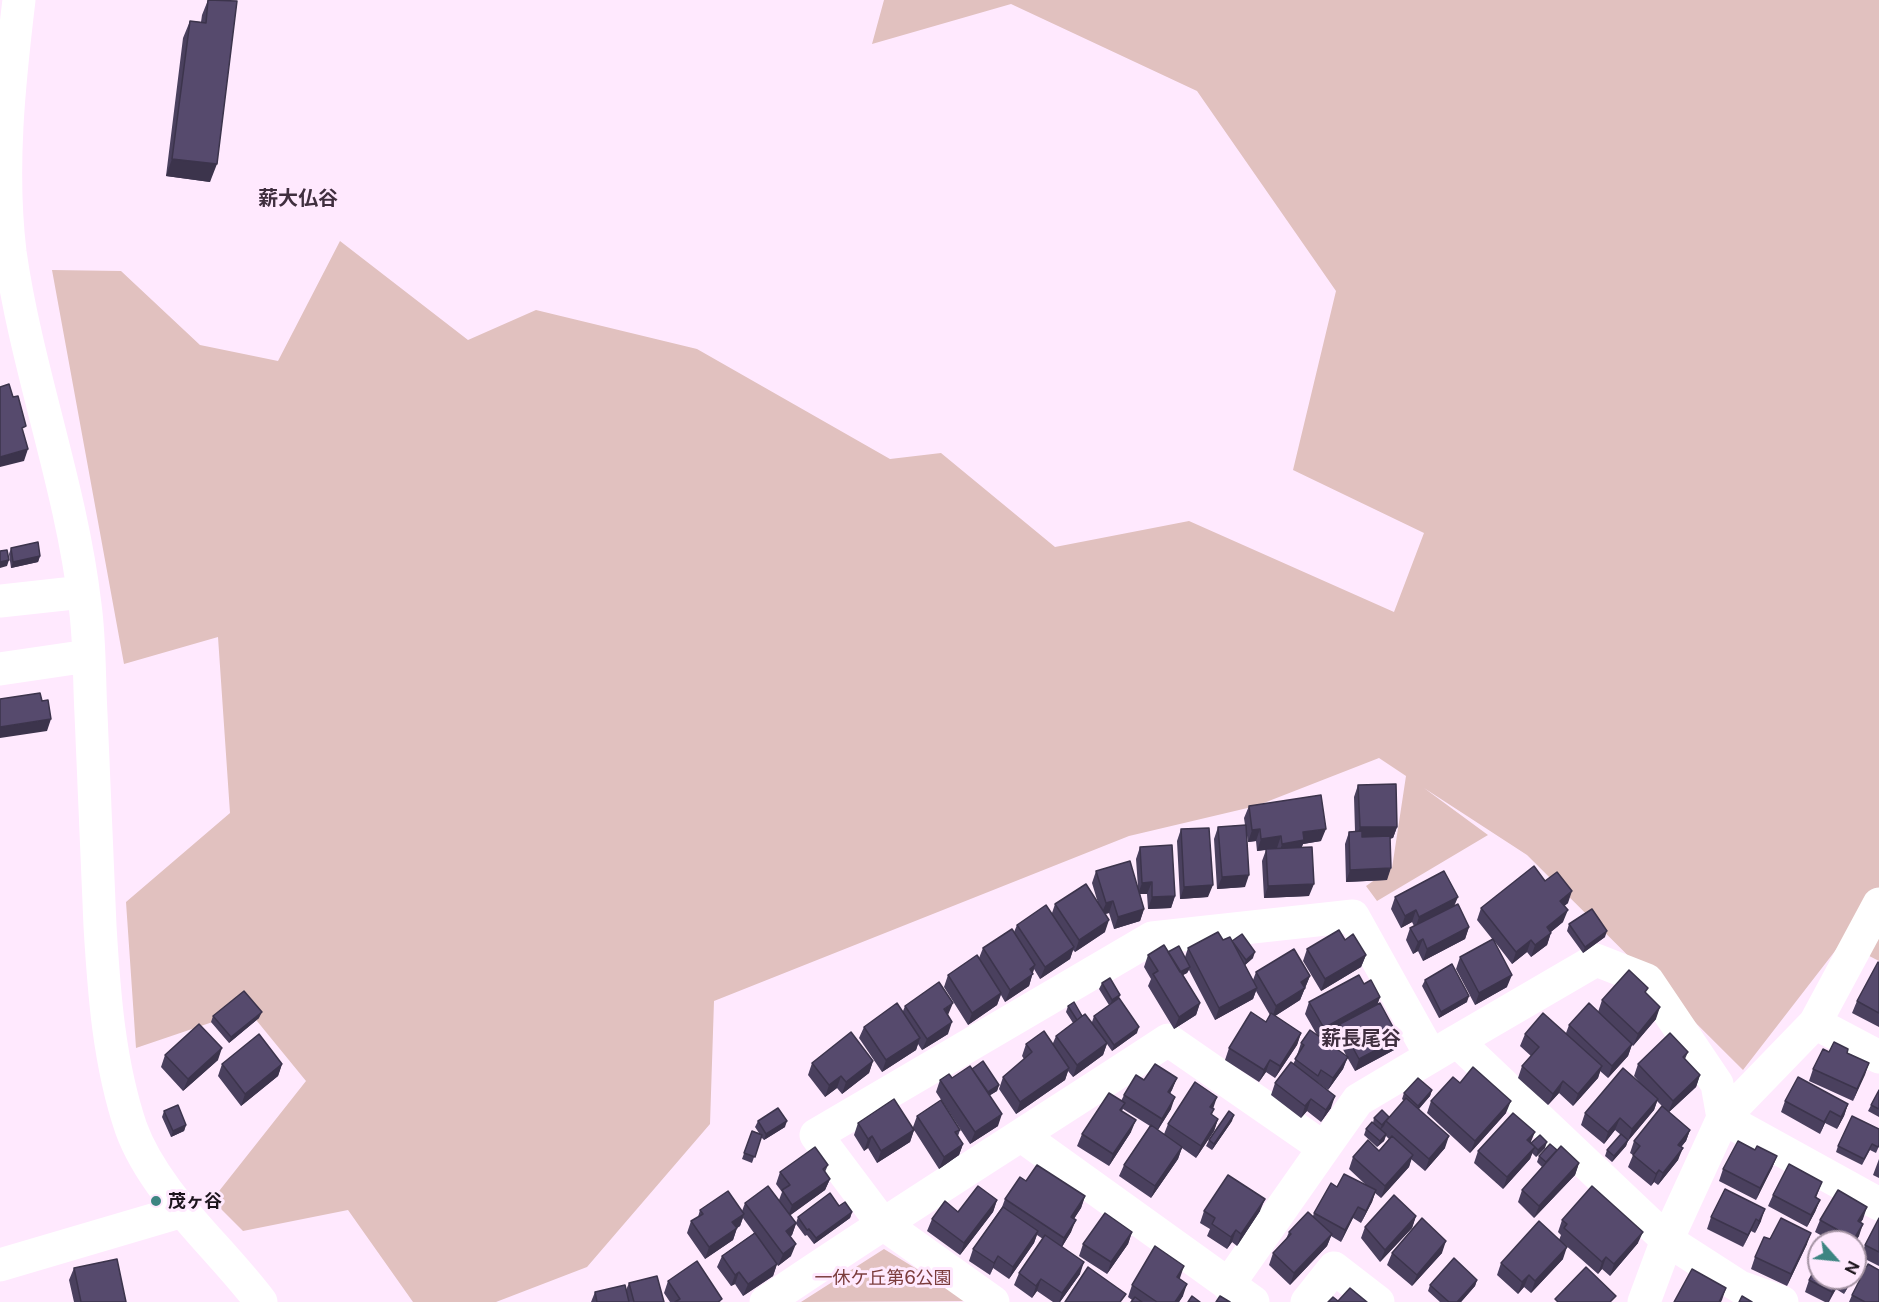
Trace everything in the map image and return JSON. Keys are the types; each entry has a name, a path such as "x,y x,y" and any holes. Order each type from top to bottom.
{"street":[{"path":"19,0 7,108 5,177 9,250 22,318 75,539 83,591 105,1007 132,1129 158,1177 183,1211 238,1272 261,1302"},
{"path":"0,601 83,591"},
{"path":"0,669 88,656"},
{"path":"1644,1302 1667,1239 1723,1118 1815,1023 1879,904"},
{"path":"993,1302 882,1223 816,1135 1152,938 1353,916 1444,1049 1667,1239 1740,1287 1782,1302"},
{"path":"1022,1136 1240,1293 1324,1148 1358,1100 1596,960 1647,980 1718,1084 1723,1118"},
{"path":"1815,1023 1879,1057"},
{"path":"766,1302 882,1223 1022,1136 1168,1040 1324,1148"},
{"path":"1723,1118 1879,1204"},
{"path":"0,1265 183,1211"},
{"path":"1307,1302 1334,1268 1378,1302"}],"green space":[{"path":"884,0 1879,0 1879,961 1842,942 1743,1070 1527,855 1424,788 1488,835 1377,901 1366,886 1392,868 1406,776 1379,758 1256,806 1129,836 714,1001 710,1124 587,1267 496,1302 413,1302 348,1210 243,1231 212,1200 306,1081 248,1010 136,1048 126,902 230,813 218,637 124,664 52,270 121,271 200,345 278,361 340,241 468,340 536,310 697,349 890,459 941,453 1055,547 1189,521 1394,612 1424,533 1293,470 1336,291 1197,91 1011,4 872,44"},
{"name":"一休ケ丘第6公園","path":"884,1249 969,1301 801,1302"}],"building":[{"path":"208,0 237,1 217,164 172,159 190,21 206,23"},
{"path":"9,384 13,397 18,396 26,426 22,428 28,449 0,457 0,387"},
{"path":"38,542 40,556 13,562 11,548"},
{"path":"7,550 9,560 0,562 0,551"},
{"path":"40,693 42,701 48,700 51,719 0,727 0,699"},
{"path":"1396,784 1397,827 1360,827 1358,785"},
{"path":"1321,795 1326,829 1303,832 1304,840 1282,844 1281,836 1261,839 1260,829 1252,830 1249,806"},
{"path":"1246,825 1249,875 1222,877 1218,827"},
{"path":"1209,828 1213,885 1184,887 1181,829"},
{"path":"1362,831 1362,837 1390,836 1391,868 1350,870 1349,832"},
{"path":"1172,845 1175,896 1152,897 1152,882 1142,883 1140,847"},
{"path":"1312,847 1314,884 1268,886 1266,849"},
{"path":"1130,861 1144,909 1118,917 1113,901 1106,903 1096,871"},
{"path":"1534,866 1545,881 1557,872 1572,891 1560,901 1568,910 1547,927 1551,933 1535,945 1531,940 1516,952 1481,908"},
{"path":"1444,871 1458,897 1419,917 1416,910 1405,916 1395,897"},
{"path":"1086,884 1109,920 1079,940 1055,904"},
{"path":"1458,904 1469,927 1427,949 1423,939 1418,942 1410,928"},
{"path":"1046,905 1074,947 1045,967 1017,925"},
{"path":"1592,909 1607,931 1585,947 1569,924"},
{"path":"1012,929 1035,965 1030,969 1033,974 1010,990 983,948"},
{"path":"1339,930 1345,940 1353,934 1366,955 1325,979 1307,949"},
{"path":"1218,932 1223,940 1230,937 1257,988 1219,1008 1188,948"},
{"path":"1242,934 1255,952 1246,960 1232,941"},
{"path":"1493,939 1512,975 1479,993 1460,957"},
{"path":"1164,945 1200,1003 1179,1017 1153,974 1158,971 1148,955"},
{"path":"1179,946 1190,967 1180,972 1168,952"},
{"path":"1294,949 1310,976 1301,982 1305,988 1276,1006 1256,972"},
{"path":"977,955 1001,993 972,1013 948,975"},
{"path":"1879,963 1879,1013 1857,1001"},
{"path":"1452,964 1469,996 1441,1012 1425,980"},
{"path":"1629,970 1648,988 1645,992 1660,1007 1638,1034 1602,1000"},
{"path":"1359,975 1364,984 1371,980 1380,997 1324,1028 1309,1002"},
{"path":"1110,978 1120,995 1112,1000 1102,983"},
{"path":"939,982 953,1003 944,1009 952,1022 927,1039 905,1006"},
{"path":"244,991 262,1012 231,1037 213,1016"},
{"path":"1119,998 1139,1027 1114,1045 1094,1016"},
{"path":"1074,1002 1082,1016 1077,1020 1068,1006"},
{"path":"897,1003 920,1038 886,1060 864,1027"},
{"path":"1380,1003 1399,1038 1359,1059 1340,1024"},
{"path":"1589,1003 1632,1044 1612,1066 1569,1025"},
{"path":"1251,1012 1266,1022 1271,1013 1301,1033 1280,1066 1270,1060 1264,1070 1229,1048"},
{"path":"1543,1013 1602,1066 1578,1094 1563,1081 1553,1094 1522,1066 1539,1047 1525,1034"},
{"path":"1085,1014 1107,1043 1077,1065 1056,1036"},
{"path":"199,1024 222,1048 188,1079 165,1055"},
{"path":"1310,1030 1348,1057 1333,1078 1321,1070 1318,1076 1295,1059 1304,1045 1301,1043"},
{"path":"1044,1031 1069,1068 1020,1102 1003,1077 1032,1052 1026,1044"},
{"path":"851,1032 873,1061 846,1082 841,1076 829,1085 812,1063"},
{"path":"1670,1033 1688,1052 1683,1057 1700,1075 1673,1101 1638,1064"},
{"path":"259,1034 282,1064 245,1094 222,1064"},
{"path":"1834,1042 1848,1049 1847,1053 1869,1063 1857,1089 1813,1069 1823,1049 1829,1052"},
{"path":"983,1061 999,1085 988,1092 972,1069"},
{"path":"1291,1062 1335,1096 1326,1110 1311,1099 1305,1106 1275,1083"},
{"path":"1155,1064 1177,1078 1168,1092 1175,1097 1162,1119 1124,1095 1136,1075 1144,1080"},
{"path":"970,1066 1002,1114 975,1132 940,1080 949,1074 952,1078"},
{"path":"1473,1067 1511,1101 1475,1141 1431,1101 1453,1077 1460,1083"},
{"path":"1623,1068 1658,1099 1632,1129 1620,1118 1608,1132 1585,1113"},
{"path":"1798,1077 1848,1104 1841,1117 1830,1111 1824,1122 1785,1101"},
{"path":"1418,1078 1432,1090 1418,1106 1404,1093"},
{"path":"1195,1082 1217,1097 1210,1107 1214,1109 1211,1114 1218,1119 1201,1146 1168,1124"},
{"path":"1879,1090 1879,1109 1871,1105"},
{"path":"1109,1093 1125,1103 1120,1110 1136,1120 1113,1154 1082,1134"},
{"path":"1406,1098 1449,1136 1429,1159 1386,1121"},
{"path":"894,1099 914,1130 881,1151 872,1136 868,1139 858,1123"},
{"path":"941,1100 960,1130 955,1132 963,1144 944,1157 917,1116"},
{"path":"178,1105 186,1125 173,1131 164,1111"},
{"path":"1662,1106 1690,1130 1678,1145 1683,1148 1663,1173 1659,1170 1656,1174 1633,1155 1640,1146 1634,1141"},
{"path":"778,1108 787,1121 766,1134 758,1121"},
{"path":"1382,1110 1389,1117 1382,1125 1374,1118"},
{"path":"1229,1111 1234,1115 1214,1144 1209,1140"},
{"path":"1513,1113 1535,1132 1527,1140 1535,1147 1507,1177 1478,1151"},
{"path":"1852,1116 1879,1129 1878,1147 1872,1144 1864,1159 1838,1146"},
{"path":"1372,1122 1386,1134 1380,1141 1366,1129"},
{"path":"1151,1125 1182,1147 1155,1186 1124,1165"},
{"path":"752,1131 762,1135 755,1157 744,1153"},
{"path":"1621,1134 1628,1140 1614,1156 1607,1150"},
{"path":"1540,1135 1547,1142 1538,1150 1531,1143"},
{"path":"1392,1136 1413,1155 1385,1186 1353,1157 1368,1140 1379,1151"},
{"path":"1738,1141 1755,1150 1757,1146 1777,1156 1760,1188 1723,1169"},
{"path":"1550,1144 1557,1150 1546,1162 1539,1156"},
{"path":"1561,1146 1579,1163 1539,1206 1522,1190"},
{"path":"815,1147 828,1165 823,1169 830,1179 792,1205 782,1190 790,1185 780,1172"},
{"path":"1789,1164 1822,1182 1815,1197 1820,1200 1811,1215 1773,1195"},
{"path":"1037,1165 1085,1196 1071,1217 1076,1220 1064,1238 1005,1199 1020,1177 1026,1181"},
{"path":"1344,1174 1376,1190 1366,1211 1358,1207 1345,1230 1314,1213 1331,1183 1337,1187"},
{"path":"1228,1175 1265,1199 1241,1234 1236,1230 1231,1237 1212,1224 1215,1218 1204,1211"},
{"path":"768,1186 796,1223 786,1231 796,1244 783,1254 745,1203"},
{"path":"978,1186 997,1200 964,1243 932,1219 945,1201 958,1212"},
{"path":"1592,1186 1643,1232 1614,1264 1606,1257 1602,1262 1564,1228 1567,1224 1562,1220"},
{"path":"1725,1189 1765,1209 1759,1221 1756,1219 1748,1235 1711,1217"},
{"path":"1838,1190 1867,1207 1858,1221 1863,1224 1859,1230 1838,1230 1820,1220"},
{"path":"728,1191 744,1214 732,1222 737,1228 709,1247 691,1221 703,1214 700,1210"},
{"path":"830,1193 839,1206 845,1202 852,1212 816,1238 798,1217"},
{"path":"1394,1195 1416,1216 1385,1250 1365,1227"},
{"path":"1003,1207 1038,1231 1013,1267 998,1256 994,1263 973,1249"},
{"path":"1308,1212 1332,1234 1294,1273 1273,1253"},
{"path":"1105,1213 1132,1232 1111,1262 1083,1244"},
{"path":"1422,1218 1446,1241 1417,1275 1392,1253"},
{"path":"1781,1218 1807,1231 1807,1241 1791,1274 1755,1257 1764,1237 1770,1239"},
{"path":"1879,1218 1879,1252 1867,1246 1867,1241"},
{"path":"1539,1221 1567,1247 1535,1281 1529,1275 1522,1282 1501,1263"},
{"path":"755,1233 777,1264 748,1284 739,1272 735,1275 722,1256"},
{"path":"1045,1235 1084,1262 1062,1293 1041,1279 1036,1286 1019,1273"},
{"path":"1155,1246 1184,1266 1177,1277 1187,1284 1175,1302 1157,1302 1132,1285"},
{"path":"1454,1258 1477,1280 1457,1302 1449,1302 1430,1285"},
{"path":"117,1259 126,1302 81,1302 74,1268"},
{"path":"697,1261 722,1299 718,1302 675,1302 680,1299 668,1281"},
{"path":"1868,1264 1879,1270 1879,1302 1865,1302 1852,1295 1855,1290 1867,1290"},
{"path":"1088,1267 1126,1294 1120,1302 1065,1302"},
{"path":"1586,1267 1616,1296 1610,1302 1558,1302 1555,1299"},
{"path":"1692,1269 1726,1288 1719,1302 1674,1302"},
{"path":"657,1276 664,1302 634,1302 629,1283"},
{"path":"625,1285 629,1302 597,1302 595,1292"},
{"path":"1350,1288 1367,1302 1328,1302 1333,1297 1338,1301"},
{"path":"1192,1296 1200,1302 1188,1302"},
{"path":"1220,1296 1230,1302 1216,1302"},
{"path":"1742,1296 1752,1302 1739,1302"},
{"path":"1135,1297 1142,1302 1131,1302"}],"place":[{"name":"茂ヶ谷","path":"156,1201"}],"district":[{"name":"薪大仏谷","path":"298,199"},
{"name":"薪長尾谷","path":"1361,1039"}]}
